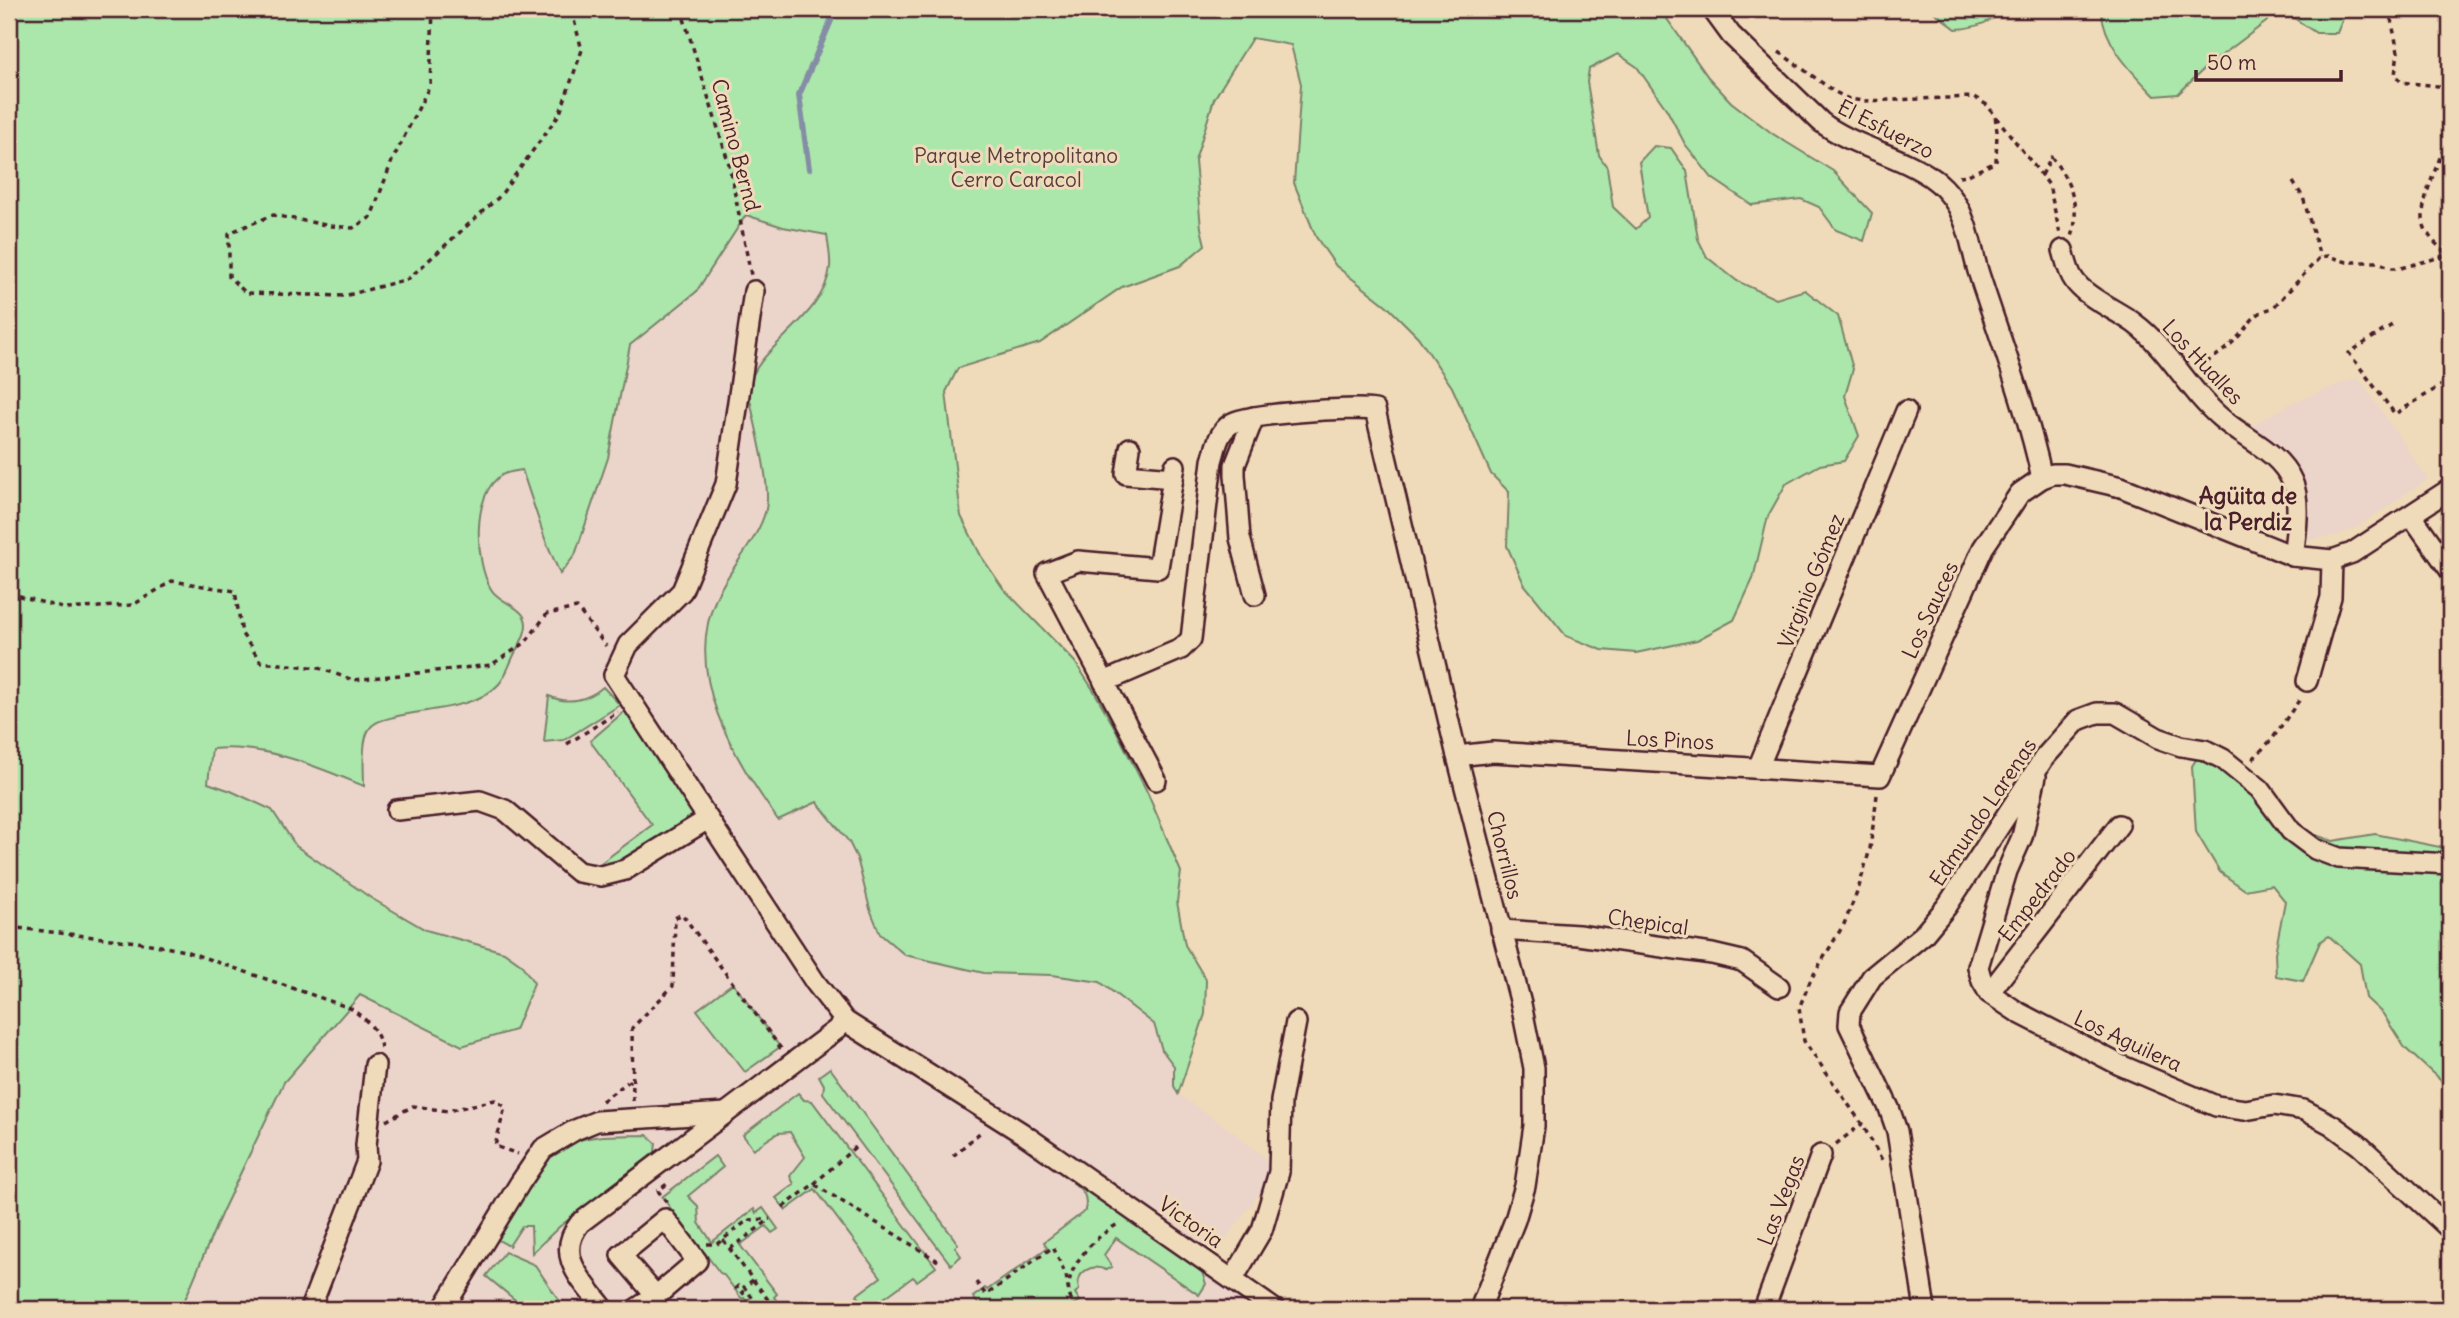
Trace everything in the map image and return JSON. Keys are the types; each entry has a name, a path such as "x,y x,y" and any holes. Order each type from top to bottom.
{"street":[{"name":"El Esfuerzo","path":"1712,9 1731,36 1832,131 1907,163 1936,181 1952,197 1964,218 2042,478"},
{"name":"Los Hualles","path":"2063,250 2073,280 2078,285 2150,337 2221,419 2284,467 2294,484 2297,533 2293,556"},
{"path":"614,675 628,645 682,591 726,484 754,291"},
{"name":"Chorrillos","path":"1254,418 1348,408 1376,410 1457,756 1529,1037 1536,1093 1525,1186 1515,1220 1480,1309"},
{"name":"Virginio Gómez","path":"1758,768 1906,411"},
{"path":"1104,682 1181,649 1191,639 1212,461 1220,436 1228,425 1241,419 1254,418 1235,465 1234,475 1242,549 1255,596"},
{"path":"1130,449 1126,474 1174,472 1158,568 1078,561 1047,573 1156,780"},
{"path":"2042,478 2065,474 2121,487 2293,556 2332,560 2352,553 2450,489"},
{"name":"Los Sauces","path":"1880,776 1983,548 2020,492 2042,478"},
{"path":"2412,516 2450,570"},
{"path":"2307,681 2330,597 2332,560"},
{"name":"Victoria","path":"614,675 815,982 845,1021 1081,1173 1274,1309"},
{"name":"Edmundo Larenas","path":"1925,1309 1897,1130 1849,1025 1850,1012 1872,977 1923,934 1947,906 2038,766 2078,720 2097,713 2115,713 2158,738 2205,750 2224,759 2260,789 2291,831 2315,849 2339,858 2450,864"},
{"name":"Los Pinos","path":"1457,756 1493,752 1880,776"},
{"path":"1989,993 1982,982 1978,967 2007,871 2022,837 2038,766"},
{"path":"397,810 480,801 505,810 578,872 601,876 625,870 708,819"},
{"name":"Empedrado","path":"1989,993 2119,825"},
{"name":"Chepical","path":"1501,930 1578,934 1712,954 1742,961 1779,987"},
{"name":"Los Aguilera","path":"1989,993 2019,1013 2120,1065 2216,1106 2245,1110 2274,1105 2304,1110 2359,1144 2450,1230"},
{"path":"604,1309 571,1261 569,1246 580,1223 845,1021"},
{"path":"1233,1279 1262,1230 1279,1172 1281,1101 1296,1022"},
{"path":"310,1309 367,1161 366,1145 374,1065"},
{"path":"443,1309 543,1149 575,1130 597,1121 727,1113"},
{"name":"Las Vegas","path":"1764,1309 1821,1155"},
{"path":"636,1309 656,1296"}],"path":[{"path":"433,9 430,85 392,162 371,217 353,228 273,215 229,233 229,276 246,293 344,296 408,279 500,197 560,113 582,50 571,9"},
{"name":"Camino Bernd","path":"681,9 729,164 754,291"},
{"path":"2184,378 2237,339 2244,327 2264,310 2273,308 2320,257 2328,256 2347,262 2377,262 2392,268 2401,268 2449,256 2426,230 2422,219 2450,125 2444,91 2438,86 2400,82 2395,75 2398,52 2389,9"},
{"path":"1770,46 1849,99 1864,101 1974,97 1987,105 2042,175 2053,195 2063,250"},
{"path":"1936,181 1968,175 1996,162 1997,131 1994,113"},
{"path":"2042,175 2051,157 2063,172 2072,191 2076,224 2063,250"},
{"path":"2293,182 2303,197 2320,257"},
{"path":"2392,325 2349,353 2395,414 2450,380"},
{"path":"9,593 66,609 133,605 172,581 235,591 242,634 261,662 319,668 353,680 491,665 525,643 547,614 577,608 605,644 614,675"},
{"path":"2240,770 2273,738 2301,697 2307,681"},
{"path":"567,744 615,713"},
{"path":"633,1108 632,1028 673,986 675,918 682,914 791,1063"},
{"path":"9,927 145,943 185,951 350,1008 368,1021 380,1037 382,1054 374,1065"},
{"path":"413,1106 447,1111 495,1100 505,1107 495,1146 527,1157"},
{"name":"Las Vegas","path":"1821,1155 1862,1124"},
{"path":"953,1156 986,1127"},
{"path":"783,1207 814,1184 855,1147"},
{"path":"669,1182 658,1191 675,1212"},
{"path":"814,1184 938,1261"},
{"path":"699,1243 717,1244 748,1220 770,1219 730,1249"},
{"path":"1069,1293 1071,1279 1081,1256 1093,1242 1122,1222"},
{"path":"723,1240 775,1306"},
{"path":"976,1282 986,1294 1053,1247 1063,1267 1069,1293 1077,1309"},
{"path":"753,1280 744,1287 761,1309"},
{"path":"735,1289 738,1286 755,1309"}],"shaded area":[{"path":"745,215 783,227 827,235 830,267 821,295 797,326 766,488 767,507 757,530 719,720 778,820 817,802 849,842 857,858 870,909 880,933 905,955 1100,982 1154,1024 1162,1050 1174,1067 1174,1086 1178,1094 1233,1132 1278,1168 1202,1272 1257,1309 565,1309 535,1265 486,1277 526,1309 181,1309 222,1212 284,1082 360,995 462,1046 504,952 426,930 330,870 296,846 272,810 208,783 212,748 239,748 298,759 363,786 365,737 370,726 405,714 452,706 494,689 522,639 526,621 521,611 492,591 483,568 477,535 484,496 501,475 522,469 545,539 588,514 600,483 617,420 630,345 696,291"},
{"path":"2358,377 2428,479 2357,527 2341,534 2306,541 2301,491 2249,427 2294,402"}],"green space":[{"name":"Parque Metropolitano Cerro Caracol","path":"9,9 1660,9 1708,77 1731,102 1773,134 1833,171 1872,213 1864,241 1836,230 1819,207 1801,199 1752,205 1712,178 1685,144 1667,110 1637,67 1618,54 1589,69 1587,82 1599,155 1607,167 1613,207 1636,229 1648,218 1639,162 1654,146 1671,148 1687,171 1698,239 1707,257 1737,281 1776,299 1805,290 1838,316 1853,369 1845,396 1859,436 1844,461 1820,465 1786,484 1768,516 1753,579 1734,620 1697,640 1636,653 1602,650 1566,636 1524,584 1507,546 1509,492 1491,474 1452,387 1418,337 1387,306 1336,266 1316,237 1294,183 1301,84 1291,45 1252,38 1214,99 1195,161 1205,245 1180,266 1122,287 1040,343 958,368 946,392 961,516 981,556 1003,588 1075,662 1094,691 1148,794 1181,872 1177,902 1185,945 1206,980 1205,1014 1178,1094 1174,1086 1174,1066 1162,1050 1154,1024 1100,982 1052,975 984,973 905,955 880,934 870,909 857,858 849,842 817,802 778,820 730,742 709,685 705,655 707,625 717,596 751,543 766,509 765,474 749,388 763,359 816,302 825,286 830,267 827,235 783,227 746,215 696,292 630,345 608,458 575,555 560,574 522,470 502,475 492,484 485,497 481,512 479,546 486,577 495,594 520,611 526,623 522,640 499,684 478,699 394,717 375,724 370,728 365,740 364,786 309,764 271,753 232,748 212,749 208,783 272,810 296,846 371,898 426,930 504,952 521,964 534,983 515,1030 462,1046 360,995 284,1082 222,1212 181,1309 9,1309"},
{"path":"1930,9 2003,9 1982,24 1956,29"},
{"path":"2101,9 2279,9 2205,68 2178,94 2155,96 2113,46 2103,22"},
{"path":"2281,9 2347,9 2337,33 2316,33"},
{"path":"603,687 620,705 564,740 544,742 549,696 578,700"},
{"path":"626,710 698,813 607,871 601,863 652,825 590,741"},
{"path":"2207,742 2301,830 2333,841 2375,834 2450,849 2450,1089 2405,1048 2383,1014 2366,998 2360,964 2329,936 2320,942 2303,981 2276,976 2275,953 2285,901 2272,885 2245,890 2220,872 2196,832 2192,766"},
{"path":"733,983 780,1047 745,1072 697,1010"},
{"path":"830,1068 958,1244 955,1247 961,1256 951,1265 823,1093 824,1085 819,1076"},
{"path":"798,1093 804,1100 812,1101 936,1267 917,1281 913,1277 869,1309 847,1309 860,1299 857,1295 881,1277 815,1189 786,1210 776,1198 794,1184 790,1176 805,1157 790,1132 778,1133 753,1149 743,1135"},
{"path":"647,1135 656,1143 655,1152 559,1227 532,1253 531,1226 522,1226 509,1246 489,1235 523,1185 554,1152 585,1139"},
{"path":"715,1156 723,1167 688,1196 698,1206 699,1223 712,1242 754,1209 756,1213 763,1208 778,1229 772,1233 766,1226 740,1245 777,1294 774,1297 781,1306 785,1304 789,1309 753,1309 720,1273 662,1197"},
{"path":"1072,1182 1134,1216 1202,1272 1206,1284 1199,1295 1116,1238 1104,1255 1112,1267 1085,1271 1079,1278 1079,1290 1075,1293 1080,1301 1065,1309 982,1309 973,1297 1047,1248 1044,1242 1085,1211 1084,1194"},
{"path":"505,1252 535,1265 565,1309 526,1309 486,1276"}],"waterway":[{"path":"809,169 799,95 836,9"}],"district":[{"name":"Agüita de la Perdiz","path":"2248,508"}]}
